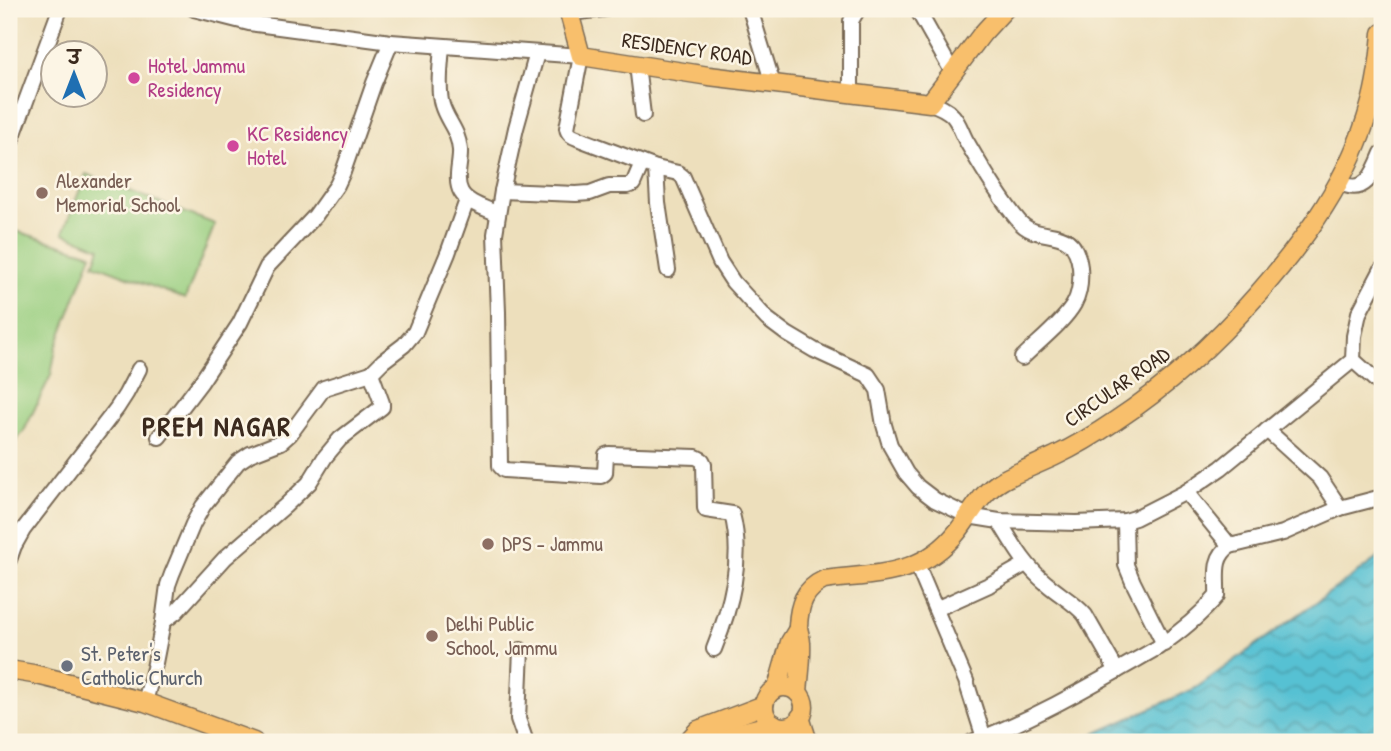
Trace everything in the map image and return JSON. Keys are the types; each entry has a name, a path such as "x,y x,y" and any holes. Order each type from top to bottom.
{"main road":[{"path":"569,11 581,55"},
{"path":"930,103 996,13"},
{"name":"CIRCULAR ROAD","path":"798,629 802,603 814,585 824,580 898,570 917,565 931,557 959,530 977,501 1001,481 1095,434 1162,388 1218,337 1279,270 1312,226 1339,182 1370,106 1382,33"},
{"name":"RESIDENCY ROAD","path":"581,55 773,84 930,103"},
{"path":"777,688 790,642 798,629"},
{"path":"798,629 802,644 798,693"},
{"path":"9,670 145,702 254,742"},
{"path":"687,742 704,741 788,722 803,707 803,702 798,693 785,687 777,688 768,694 764,712 768,719 788,722 805,741"},
{"path":"687,742 698,730 764,705"}],"street":[{"path":"9,148 60,9"},
{"name":"RESIDENCY ROAD","path":"194,9 251,16 391,42 581,55"},
{"path":"569,11 606,9"},
{"path":"750,9 773,84"},
{"path":"851,94 851,21 858,9"},
{"path":"917,9 953,73"},
{"path":"159,438 240,323 267,267 315,216 337,185 391,42"},
{"path":"442,46 441,102 457,132 460,152 458,184 467,200 498,214"},
{"path":"537,53 516,128 495,234 500,466 504,471 601,476 604,475 605,458 609,454 695,457 702,460 705,508 733,514 737,550 730,604 714,649"},
{"path":"581,55 567,128 570,135 683,177 720,262 733,282 767,319 787,334 868,376 878,390 890,445 906,473 935,500 968,516 999,521 1125,521 1186,492 1221,468 1353,360 1359,313 1382,269"},
{"path":"637,65 643,115"},
{"path":"930,103 945,109 956,119 974,155 1024,227 1032,232 1054,234 1065,239 1077,254 1080,281 1075,303 1022,358"},
{"path":"1339,182 1355,186 1367,182 1382,153"},
{"path":"502,191 576,194 590,193 609,186 627,187 633,184 642,163"},
{"path":"656,168 668,270"},
{"path":"145,702 154,668 168,585 203,506 238,462 250,454 281,442 290,434 324,388 371,373 404,345 415,332 467,200"},
{"path":"1353,360 1382,386"},
{"path":"9,560 23,530 117,408 139,369"},
{"path":"163,622 176,612 225,558 309,483 340,439 382,407 371,373"},
{"path":"1267,430 1320,478 1340,508"},
{"path":"1186,492 1230,546"},
{"path":"917,565 966,681 978,740 1047,710 1164,644 1217,596 1216,568 1223,550 1283,533 1340,508 1382,496"},
{"path":"999,521 1026,564 1080,609 1117,671"},
{"path":"1125,521 1126,565 1164,644"},
{"path":"936,609 989,585 1026,564"},
{"path":"522,650 518,719 526,742"}],"green space":[{"path":"86,174 215,224 185,299 94,264 100,248 63,233"},
{"path":"9,229 92,254 56,348 51,375 24,431 9,449"}],"water":[{"path":"1382,555 1382,742 1077,742 1196,688"}],"place":[{"name":"Hotel Jammu Residency","path":"134,78"},
{"name":"KC Residency Hotel","path":"233,146"},
{"name":"Alexander Memorial School","path":"42,193"},
{"name":"DPS - Jammu","path":"488,544"},
{"name":"Delhi Public School, Jammu","path":"432,636"},
{"name":"St. Peter's Catholic Church","path":"67,666"}],"district":[{"name":"PREM NAGAR","path":"217,426"}]}
